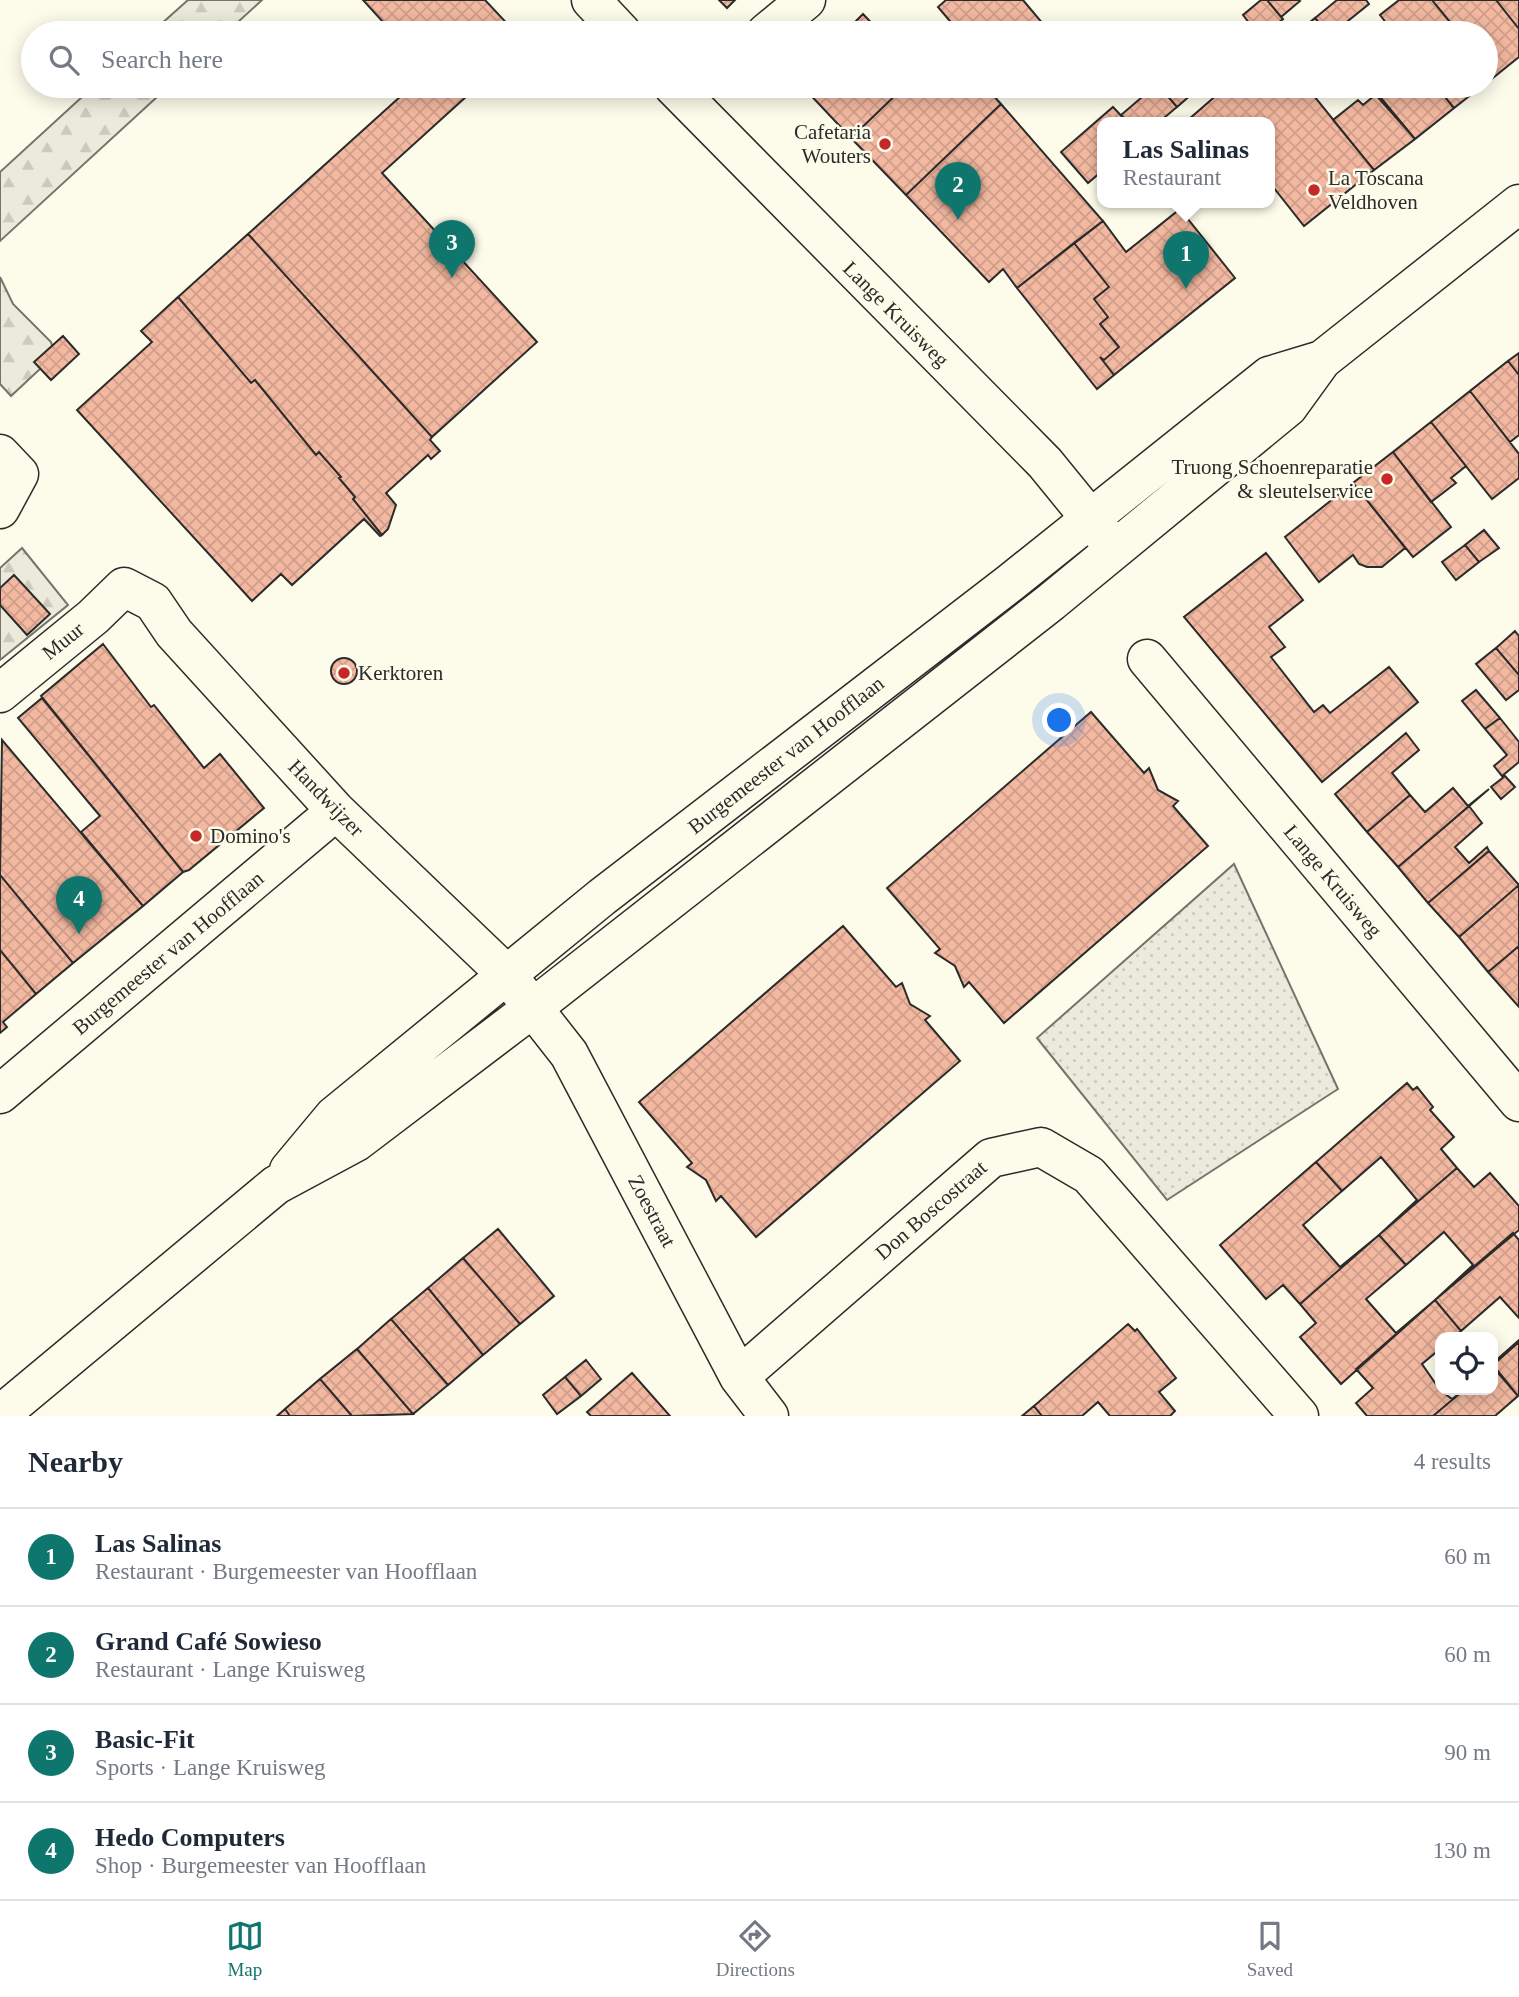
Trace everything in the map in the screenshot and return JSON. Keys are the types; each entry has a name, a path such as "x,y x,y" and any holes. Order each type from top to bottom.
{"street":[{"path":"590,0 610,21"},
{"path":"781,21 806,0"},
{"name":"Lange Kruisweg","path":"695,98 1045,463 1102,533"},
{"name":"Burgemeester van Hoofflaan","path":"0,1415 276,1185 334,1116 602,897 1102,533 1288,407 1322,360 1519,204"},
{"path":"0,509 9,464"},
{"name":"Burgemeester van Hoofflaan","path":"276,1185 356,1142 534,1007 1051,602 1102,533"},
{"name":"Handwijzer","path":"124,587 153,602 174,633 336,811 507,975 534,1007"},
{"name":"Muur","path":"0,693 93,617 124,587"},
{"name":"Lange Kruisweg","path":"1147,659 1517,1097"},
{"name":"Burgemeester van Hoofflaan","path":"0,1094 336,811"},
{"name":"Zoestraat","path":"534,1007 569,1054 739,1377 769,1416"},
{"name":"Don Boscostraat","path":"739,1377 991,1158 1041,1147 1089,1175 1299,1416"}],"green space":[{"path":"188,0 262,0 239,21 164,21"},
{"path":"81,98 156,98 0,241 0,172"},
{"path":"0,277 13,304 51,342 55,355 11,396 0,384"},
{"path":"22,548 68,605 0,660 0,568"},
{"path":"1234,864 1338,1089 1167,1200 1037,1038"}],"building":[{"path":"363,0 485,0 505,21 382,21"},
{"path":"719,0 735,0 727,8"},
{"path":"946,0 1023,0 1041,21 950,21 938,7"},
{"path":"1261,0 1267,0 1283,19 1248,21 1243,15"},
{"path":"1267,0 1299,0 1300,1 1281,17"},
{"path":"1337,0 1366,0 1369,4 1348,21 1318,21 1315,18"},
{"path":"1399,0 1432,0 1449,21 1385,21 1380,15"},
{"path":"1432,0 1496,0 1519,29 1519,57 1498,74 1498,21 1449,21"},
{"path":"1496,0 1519,0 1519,29"},
{"path":"863,14 870,21 856,21"},
{"path":"399,98 465,98 382,173 537,342 432,437 248,234"},
{"path":"813,98 893,98 851,138"},
{"path":"893,98 996,98 1001,104 906,195 851,138"},
{"path":"1141,98 1169,98 1177,107 1165,117 1121,115"},
{"path":"1169,98 1187,98 1177,107"},
{"path":"1213,98 1316,98 1374,170 1304,226 1275,189 1275,117 1191,117"},
{"path":"1371,98 1379,98 1415,139 1374,170 1333,120 1358,100 1363,105"},
{"path":"1381,98 1446,98 1454,108 1415,139"},
{"path":"1446,98 1467,98 1454,108"},
{"path":"1001,104 1103,221 1017,288 1003,269 989,282 906,195"},
{"path":"1113,107 1122,117 1101,117"},
{"path":"1097,121 1097,175 1088,183 1061,152"},
{"path":"1180,209 1235,278 1114,375 1100,357 1104,360 1119,347 1100,324 1108,317 1094,299 1109,287 1074,243 1103,221 1126,252"},
{"path":"248,234 432,437 430,440 440,451 431,459 428,455 386,493 396,505 388,529 382,535 353,499 355,497 339,478 341,477 319,452 316,455 255,380 251,383 178,297"},
{"path":"1074,243 1109,287 1094,299 1108,317 1100,324 1119,347 1104,360 1100,357 1114,375 1097,389 1017,288"},
{"path":"178,297 251,383 255,380 316,455 319,452 341,477 339,478 355,497 353,499 382,535 364,519 292,585 281,574 252,601 77,410 152,342 141,331"},
{"path":"63,336 79,354 51,380 34,362"},
{"path":"1519,353 1519,375 1508,361"},
{"path":"1508,361 1519,375 1519,435 1510,442 1470,391"},
{"path":"1470,391 1519,454 1519,478 1492,499 1431,422"},
{"path":"1431,422 1466,466 1451,478 1456,483 1431,502 1393,452"},
{"path":"1393,452 1451,527 1413,557 1353,483"},
{"path":"1353,483 1405,548 1382,567 1359,564 1353,555 1319,582 1285,537"},
{"path":"1484,530 1499,548 1479,562 1465,545"},
{"path":"1465,545 1479,562 1456,580 1442,562"},
{"path":"1266,553 1303,600 1269,627 1285,647 1271,657 1314,712 1323,705 1330,713 1389,667 1418,702 1322,782 1184,617"},
{"path":"14,575 50,614 27,635 0,605 0,588"},
{"path":"1515,631 1519,636 1519,675 1496,648"},
{"path":"103,644 151,707 154,705 204,768 220,754 264,808 189,870 183,872 41,696"},
{"path":"1496,648 1519,675 1519,690 1506,700 1476,664"},
{"name":"Kerktoren","path":"344,658 353,662 357,671 353,680 344,684 335,680 331,671 335,662"},
{"path":"1476,690 1500,718 1485,729 1462,701"},
{"path":"42,698 183,872 143,906 81,832 100,816 18,718"},
{"path":"1091,712 1144,773 1149,768 1158,790 1178,801 1173,806 1208,846 1004,1023 969,982 964,987 955,966 935,953 940,949 887,888"},
{"path":"1500,718 1519,742 1519,762 1502,776 1494,766 1507,755 1485,729"},
{"path":"1406,733 1419,750 1392,773 1410,795 1367,832 1335,794"},
{"path":"2,740 143,906 73,963 0,875"},
{"path":"1505,776 1515,787 1501,799 1491,787"},
{"path":"1453,788 1468,806 1489,789 1398,867 1367,832 1410,795 1425,812"},
{"path":"1469,806 1482,823 1455,847 1469,863 1487,847 1489,851 1428,903 1398,867"},
{"path":"1489,851 1519,885 1459,937 1428,903"},
{"path":"0,875 73,963 36,994 0,950"},
{"path":"1519,885 1519,946 1488,972 1459,937"},
{"path":"843,926 896,987 902,983 910,1004 930,1016 925,1020 960,1061 756,1237 721,1196 716,1201 706,1180 687,1167 692,1163 639,1102"},
{"path":"1519,946 1519,1007 1488,972"},
{"path":"0,950 36,994 3,1022 7,1027 0,1033"},
{"path":"1407,1083 1413,1090 1417,1087 1433,1107 1430,1110 1454,1137 1441,1149 1457,1168 1379,1235 1417,1200 1381,1157 1342,1191 1316,1162"},
{"path":"1316,1162 1342,1191 1303,1225 1340,1267 1379,1235 1300,1304 1283,1285 1266,1299 1220,1245"},
{"path":"1457,1168 1474,1187 1490,1173 1519,1206 1519,1230 1435,1300 1473,1265 1444,1232 1406,1265 1379,1235"},
{"path":"498,1229 554,1296 520,1324 463,1258"},
{"path":"1513,1233 1519,1240 1519,1318 1500,1297 1461,1331 1435,1300"},
{"path":"1379,1235 1406,1265 1366,1299 1396,1333 1435,1300 1341,1384 1300,1337 1316,1323 1300,1304"},
{"path":"463,1258 520,1324 483,1355 428,1288"},
{"path":"428,1288 483,1355 448,1385 391,1319"},
{"path":"1435,1300 1461,1331 1435,1332 1435,1353 1422,1364 1435,1383 1435,1395 1447,1395 1452,1399 1458,1395 1433,1416 1367,1416 1356,1403 1373,1388 1356,1369"},
{"path":"391,1319 448,1385 413,1414 357,1349"},
{"path":"1128,1324 1135,1331 1137,1329 1176,1378 1159,1392 1175,1411 1170,1416 1110,1416 1098,1402 1082,1416 1042,1416 1034,1406"},
{"path":"1519,1340 1498,1361 1498,1359"},
{"path":"1519,1342 1518,1396 1498,1371 1498,1361"},
{"path":"357,1349 413,1414 352,1416 320,1379"},
{"path":"586,1360 601,1379 581,1396 565,1377"},
{"path":"632,1373 670,1416 591,1416 587,1412"},
{"path":"1498,1373 1518,1396 1495,1416 1433,1416 1458,1395 1498,1395"},
{"path":"565,1377 581,1396 557,1414 543,1395"},
{"path":"320,1379 352,1416 290,1416 285,1409"},
{"path":"1034,1406 1042,1416 1022,1416"},
{"path":"285,1409 290,1416 277,1416"}],"place":[{"name":"Cafetaria Wouters","path":"885,144"},
{"name":"La Toscana Veldhoven","path":"1314,190"},
{"name":"Grand Café Sowieso","path":"958,220"},
{"name":"Basic-Fit","path":"452,278"},
{"name":"Las Salinas","path":"1186,289"},
{"name":"Truong Schoenreparatie & sleutelservice","path":"1387,479"},
{"name":"Kerktoren","path":"344,673"},
{"name":"Domino's","path":"196,836"},
{"name":"Hedo Computers","path":"79,934"}]}
